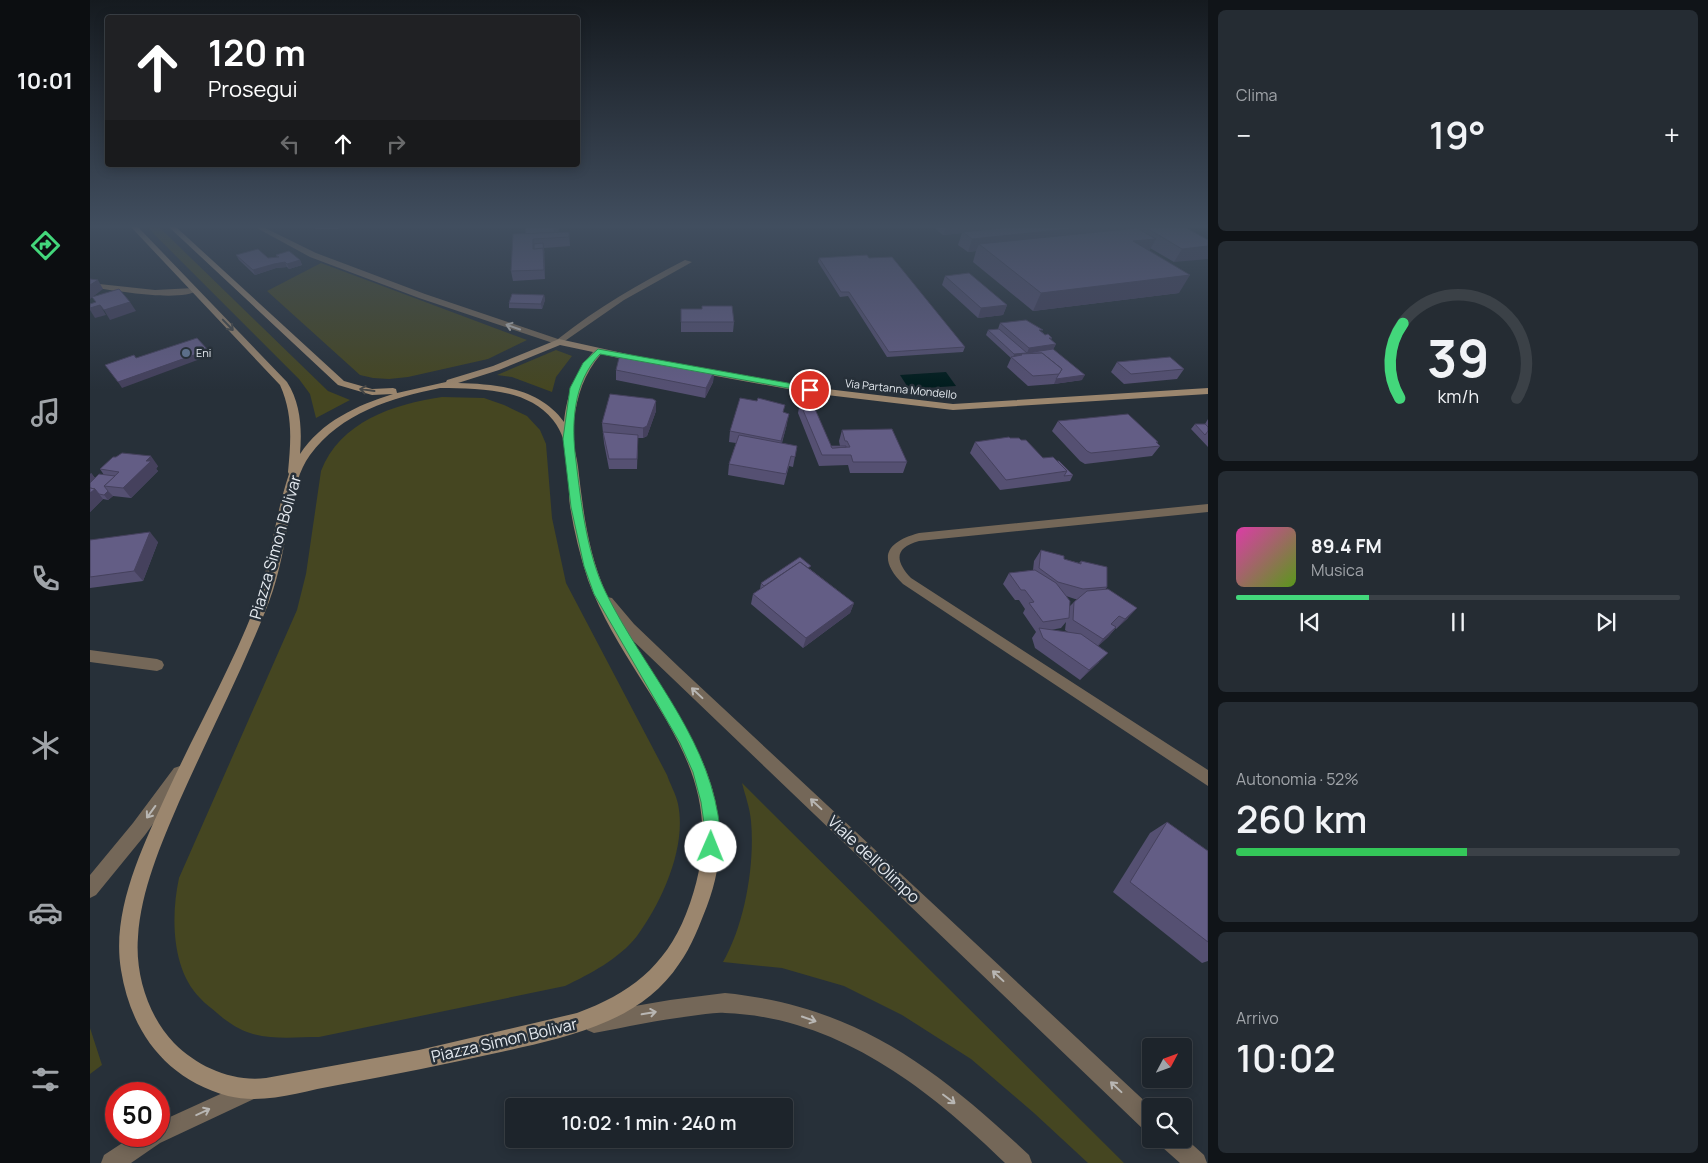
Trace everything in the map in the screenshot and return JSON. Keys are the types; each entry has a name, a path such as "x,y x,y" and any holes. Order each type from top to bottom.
{"main road":[{"path":"186,281 274,372 289,394 296,415 297,430 292,478"},
{"path":"231,281 341,383 372,392 415,390"},
{"path":"440,385 496,368 559,342 598,352 645,360"},
{"path":"568,439 574,388 586,364 598,352"},
{"name":"Via Partanna Mondello","path":"682,367 810,390 952,407 1208,391"},
{"name":"Piazza Simon Bolivar","path":"440,385 483,386 519,394 549,411 559,421 568,439 576,507 584,545 600,594 685,738 700,771 708,802 712,830 707,881 693,924 677,953 639,994 604,1014 567,1028 415,1061 252,1090 207,1080 172,1055 149,1024 134,988 128,952 135,900 152,848 190,759 261,606 273,564 292,478 305,453 332,427 364,407 382,399 440,385"}],"street":[{"path":"383,281 559,342 577,327 649,281"},
{"path":"90,286 158,294 175,294 194,290"},
{"path":"1208,508 919,537 900,543 892,557 894,565 907,581 1208,779"},
{"name":"Viale dell'Olimpo","path":"600,594 629,628 668,666 1142,1113"},
{"path":"90,656 157,665"},
{"path":"90,889 190,759"},
{"path":"567,1028 674,1008 723,1003 770,1007 809,1018 856,1038 910,1069 970,1115 1021,1163"},
{"path":"170,1128 252,1090"},
{"path":"112,1163 136,1147"},
{"path":"1180,1148 1196,1163"}],"shaded area":[{"path":"201,281 215,281 328,391 350,400 316,418 310,394 299,379"},
{"path":"286,281 370,281 527,340 488,359 408,377 373,378 360,375 267,291"},
{"path":"556,350 572,356 556,377 552,392 512,377 497,375"},
{"path":"946,372 956,386 909,389 900,375"},
{"path":"442,397 484,398 527,416 540,430 546,444 552,518 566,583 667,775 677,800 680,821 676,856 663,891 637,936 613,959 565,986 319,1037 275,1037 250,1033 228,1022 204,1002 190,986 183,972 174,925 179,878 297,610 306,574 321,471 330,454 341,440 370,418 405,405"},
{"path":"742,783 1124,1163 1088,1163 971,1059 902,1015 844,986 782,968 723,962 731,947 743,912 750,874 751,821 749,806"},
{"path":"90,1028 102,1065 90,1074"}],"building":[{"path":"834,281 912,281 965,347 889,352 849,292 841,292"},
{"path":"951,281 979,281 1007,305 981,308"},
{"path":"1026,281 1138,281 1041,293"},
{"path":"119,289 130,302 104,310 100,305 90,308 90,304 96,302 92,297"},
{"path":"512,294 544,295 541,304 509,303"},
{"path":"702,306 732,306 734,322 681,322 681,309 702,309"},
{"path":"1026,320 1043,330 1039,330 1045,335 1048,334 1052,338 1049,338 1056,344 1029,348 1000,323"},
{"path":"999,329 1027,353 1014,354 988,330"},
{"path":"197,338 208,350 118,382 105,365 134,355 136,358"},
{"path":"1053,349 1085,375 1056,379 1062,369 1042,353 1027,353"},
{"path":"1042,353 1062,369 1059,374 1033,376 1011,357 1021,354"},
{"path":"620,354 714,372 706,388 616,370"},
{"path":"1170,357 1184,369 1131,374 1117,362"},
{"path":"800,390 813,392 811,399 798,397"},
{"path":"610,394 653,399 656,401 647,426 643,428 602,423"},
{"path":"740,398 757,401 758,398 785,405 783,412 789,414 781,441 730,431"},
{"path":"812,402 832,448 850,447 847,441 845,441 842,430 892,429 907,462 853,462 851,455 822,455 800,403"},
{"path":"1128,414 1160,446 1091,453 1058,421"},
{"path":"1195,424 1205,424 1208,427 1205,435"},
{"path":"603,432 638,435 637,459 609,459"},
{"path":"739,435 797,446 795,457 791,456 786,474 729,464"},
{"path":"1009,437 1026,440 1043,458 1053,457 1067,471 1006,480 975,442"},
{"path":"831,446 846,446 846,447 832,448"},
{"path":"122,453 151,456 146,461 151,461 123,488 104,486 119,472 100,469 113,457"},
{"path":"1057,461 1073,475 1064,476 1067,471"},
{"path":"99,474 115,476 104,486 108,491 104,495 90,488 90,483"},
{"path":"150,532 134,571 90,577 90,540"},
{"path":"1041,550 1064,556 1064,559 1081,564 1081,561 1107,567 1107,587 1083,589 1058,582 1039,568"},
{"path":"800,557 811,566 808,568 800,562 764,586 761,583"},
{"path":"800,562 854,603 806,638 753,594"},
{"path":"1035,570 1056,583 1070,601 1069,618 1043,622 1029,603 1034,602 1025,590 1021,590 1009,573"},
{"path":"1108,589 1137,608 1125,619 1119,616 1111,624 1116,627 1103,639 1073,620 1074,602 1087,591"},
{"path":"1039,628 1081,634 1108,653 1089,670 1043,638"},
{"path":"1167,822 1208,851 1208,942 1130,882"}],"place":[{"name":"Eni","path":"186,353"}],"route":[{"path":"711,847 712,830 708,802 700,771 685,738 600,594 590,566 576,507 568,439 574,388 586,364 598,352 810,390"}]}
